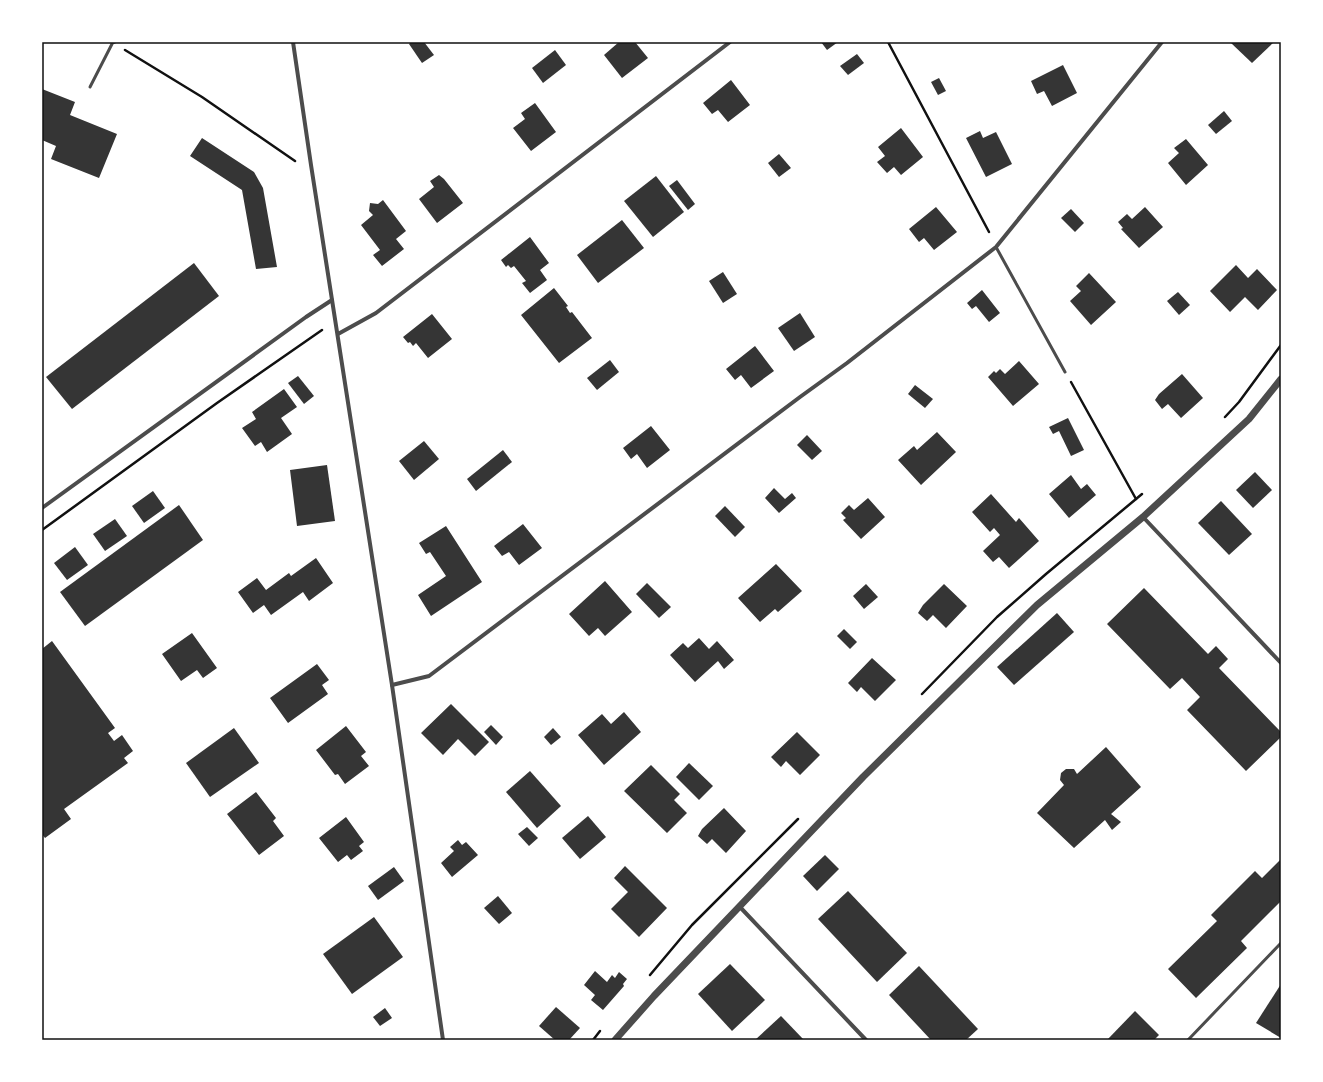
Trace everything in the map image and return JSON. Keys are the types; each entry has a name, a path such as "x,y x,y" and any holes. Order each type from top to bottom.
{"street":[{"path":"293,42 392,685 443,1040"},
{"path":"338,334 376,313 730,42"},
{"path":"392,685 429,676 847,363 996,247 1162,42"},
{"path":"42,508 332,300"},
{"path":"615,1040 654,996 863,777 1029,613 1144,516 1249,419 1281,379"},
{"path":"1144,516 1281,663"},
{"path":"739,906 866,1040"}],"lane":[{"path":"90,87 113,42"},
{"path":"996,247 1065,372"},
{"path":"1188,1040 1281,943"}],"path":[{"path":"113,42 202,98 295,161 311,165"},
{"path":"888,42 996,247"},
{"path":"42,530 217,403 336,320"},
{"path":"1065,372 1144,516"}],"building":[{"path":"411,42 424,42 434,55 422,63 409,44"},
{"path":"619,42 635,42 648,58 622,78 604,55"},
{"path":"821,42 838,42 827,50"},
{"path":"1274,42 1252,63 1231,43"},
{"path":"555,50 566,65 543,83 532,68"},
{"path":"857,54 864,63 848,75 840,66"},
{"path":"1063,65 1077,93 1052,106 1044,91 1037,94 1031,81"},
{"path":"939,78 946,91 938,95 931,82"},
{"path":"731,80 750,105 728,122 718,110 712,114 703,103"},
{"path":"42,89 75,102 70,115 117,134 99,178 51,159 56,146 42,140"},
{"path":"535,103 556,132 531,151 513,128 525,119 521,113"},
{"path":"1224,111 1232,121 1216,134 1208,125"},
{"path":"901,128 923,157 901,175 894,167 887,173 877,162 885,156 878,147"},
{"path":"980,131 983,138 996,132 1012,164 986,177 966,138"},
{"path":"202,138 254,172 263,188 277,267 256,269 242,190 190,156"},
{"path":"1186,139 1208,165 1186,185 1168,163 1179,153 1174,148"},
{"path":"779,154 791,168 779,177 768,163"},
{"path":"439,175 463,203 437,223 419,199 434,187 430,181"},
{"path":"656,176 684,212 653,237 624,201"},
{"path":"677,180 695,204 688,210 669,186"},
{"path":"383,200 406,231 396,239 404,249 382,266 373,255 380,250 361,225 373,215 369,211 370,203 378,204"},
{"path":"936,207 957,232 934,250 924,238 919,242 909,229"},
{"path":"1145,207 1163,227 1139,248 1121,229 1123,228 1118,222 1127,214 1132,219"},
{"path":"1071,209 1084,223 1075,232 1061,218"},
{"path":"622,220 644,248 598,283 577,255"},
{"path":"530,237 549,263 540,270 547,280 530,293 522,283 526,281 514,266 511,268 508,265 506,267 501,260"},
{"path":"194,263 219,296 72,409 46,377"},
{"path":"1236,265 1248,278 1257,269 1277,290 1258,310 1245,297 1230,312 1210,291"},
{"path":"723,272 737,294 723,303 709,281"},
{"path":"1089,273 1116,302 1091,325 1070,301 1081,291 1076,286"},
{"path":"554,288 568,306 566,307 570,313 572,312 592,338 559,363 521,315"},
{"path":"982,290 1000,313 989,322 976,306 972,309 967,303"},
{"path":"1178,292 1190,305 1179,315 1167,301"},
{"path":"800,313 815,337 794,351 778,328"},
{"path":"432,314 452,339 428,358 416,343 413,346 403,337"},
{"path":"755,346 774,371 751,388 741,375 735,380 726,369"},
{"path":"610,360 619,372 597,390 587,378"},
{"path":"1019,361 1039,384 1013,406 988,377 994,371 996,373 1000,369 1005,374"},
{"path":"1182,374 1203,398 1181,418 1168,404 1162,409 1155,400 1159,394"},
{"path":"298,376 314,396 304,404 288,383"},
{"path":"915,385 933,399 925,408 908,394"},
{"path":"284,389 297,407 281,418 292,434 267,452 261,442 255,446 242,428 256,419 252,412"},
{"path":"1068,418 1084,450 1071,456 1059,431 1053,434 1049,427"},
{"path":"651,426 670,450 647,468 637,454 631,459 623,448"},
{"path":"937,432 956,452 921,485 898,460 914,446 917,450"},
{"path":"807,435 822,451 812,460 797,445"},
{"path":"424,441 439,459 414,480 399,461"},
{"path":"503,450 512,462 476,491 467,479"},
{"path":"327,465 335,521 297,526 290,470"},
{"path":"1255,472 1272,490 1253,508 1236,490"},
{"path":"1071,475 1081,489 1087,484 1096,495 1069,518 1049,494"},
{"path":"774,488 785,499 792,493 796,498 779,513 765,498"},
{"path":"153,491 165,508 144,523 132,506"},
{"path":"991,494 1016,522 1019,518 1039,541 1009,568 999,557 993,562 983,551 1000,535 994,528 990,532 972,512"},
{"path":"868,498 885,517 861,539 843,520 846,518 841,513 849,505 854,510"},
{"path":"1221,501 1252,534 1229,555 1198,523"},
{"path":"179,505 203,540 85,626 60,592"},
{"path":"725,506 745,527 735,537 715,516"},
{"path":"115,519 127,536 105,551 93,534"},
{"path":"523,524 542,548 519,565 509,552 502,556 494,546"},
{"path":"446,526 482,582 431,616 418,595 446,576 430,552 426,554 419,543"},
{"path":"75,547 88,565 67,580 54,563"},
{"path":"316,558 333,583 309,601 303,592 271,615 264,605 253,613 238,592 257,578 266,590 289,573 291,576"},
{"path":"776,564 802,591 778,612 775,609 760,622 738,598"},
{"path":"605,581 632,612 605,636 598,628 589,636 569,614"},
{"path":"647,583 671,607 659,618 636,594"},
{"path":"866,584 878,597 864,609 853,596"},
{"path":"944,584 967,606 946,628 933,615 927,621 918,613 923,605"},
{"path":"1144,588 1208,654 1216,646 1228,659 1219,668 1281,732 1281,737 1246,771 1187,710 1200,697 1182,678 1170,689 1107,624"},
{"path":"1057,613 1074,632 1014,685 997,667"},
{"path":"844,629 857,642 850,649 837,636"},
{"path":"192,633 217,668 203,678 197,670 181,681 162,654"},
{"path":"699,638 709,649 717,641 734,660 724,669 718,661 695,682 670,655 683,643 688,648"},
{"path":"52,641 115,728 108,733 114,741 122,735 133,751 124,758 128,763 64,809 71,819 45,838 42,834 42,649"},
{"path":"872,658 896,680 875,701 861,687 857,692 848,683"},
{"path":"317,664 329,680 322,685 328,694 288,723 270,698"},
{"path":"451,704 489,742 475,756 458,739 443,755 421,733"},
{"path":"624,712 641,732 604,765 578,735 602,714 611,724"},
{"path":"491,725 503,737 496,745 484,732"},
{"path":"346,726 366,752 361,756 369,766 345,784 338,774 335,775 316,750"},
{"path":"234,728 259,763 210,797 186,763"},
{"path":"553,728 561,737 551,745 544,737"},
{"path":"797,732 820,755 800,775 786,761 781,767 771,757"},
{"path":"1106,747 1141,787 1111,814 1121,822 1112,830 1105,820 1074,848 1037,813 1064,785 1060,780 1061,773 1066,769 1074,769 1077,774"},
{"path":"689,763 713,786 699,800 676,777"},
{"path":"651,765 680,794 674,800 687,813 667,833 624,791"},
{"path":"530,771 561,806 537,828 506,792"},
{"path":"256,792 276,818 273,821 284,836 259,855 227,814"},
{"path":"724,808 746,831 726,853 712,839 707,844 698,836 702,829"},
{"path":"588,816 606,837 580,859 562,838"},
{"path":"346,817 364,842 359,846 363,851 351,860 347,855 338,862 319,838"},
{"path":"527,827 538,838 529,846 518,834"},
{"path":"458,840 462,845 466,842 478,855 452,877 441,863 454,851 450,847"},
{"path":"825,855 839,869 817,891 803,876"},
{"path":"1281,859 1281,901 1241,941 1247,948 1196,998 1168,969 1217,921 1211,915 1255,871 1262,878"},
{"path":"625,866 667,908 639,937 611,909 628,892 614,878"},
{"path":"394,867 404,881 378,900 368,886"},
{"path":"848,891 907,953 877,982 818,919"},
{"path":"498,896 512,913 499,924 484,908"},
{"path":"374,917 403,957 352,994 323,954"},
{"path":"730,964 765,1000 732,1031 698,994"},
{"path":"919,966 978,1029 966,1040 931,1040 889,995"},
{"path":"595,971 607,982 612,975 615,978 619,972 627,979 623,984 624,986 603,1010 591,1000 595,995 584,985"},
{"path":"1281,984 1281,1038 1256,1023"},
{"path":"556,1007 580,1028 569,1040 555,1040 539,1026"},
{"path":"385,1008 392,1018 380,1026 373,1017"},
{"path":"1135,1011 1159,1035 1154,1040 1107,1040"},
{"path":"781,1016 804,1040 755,1040"}]}
